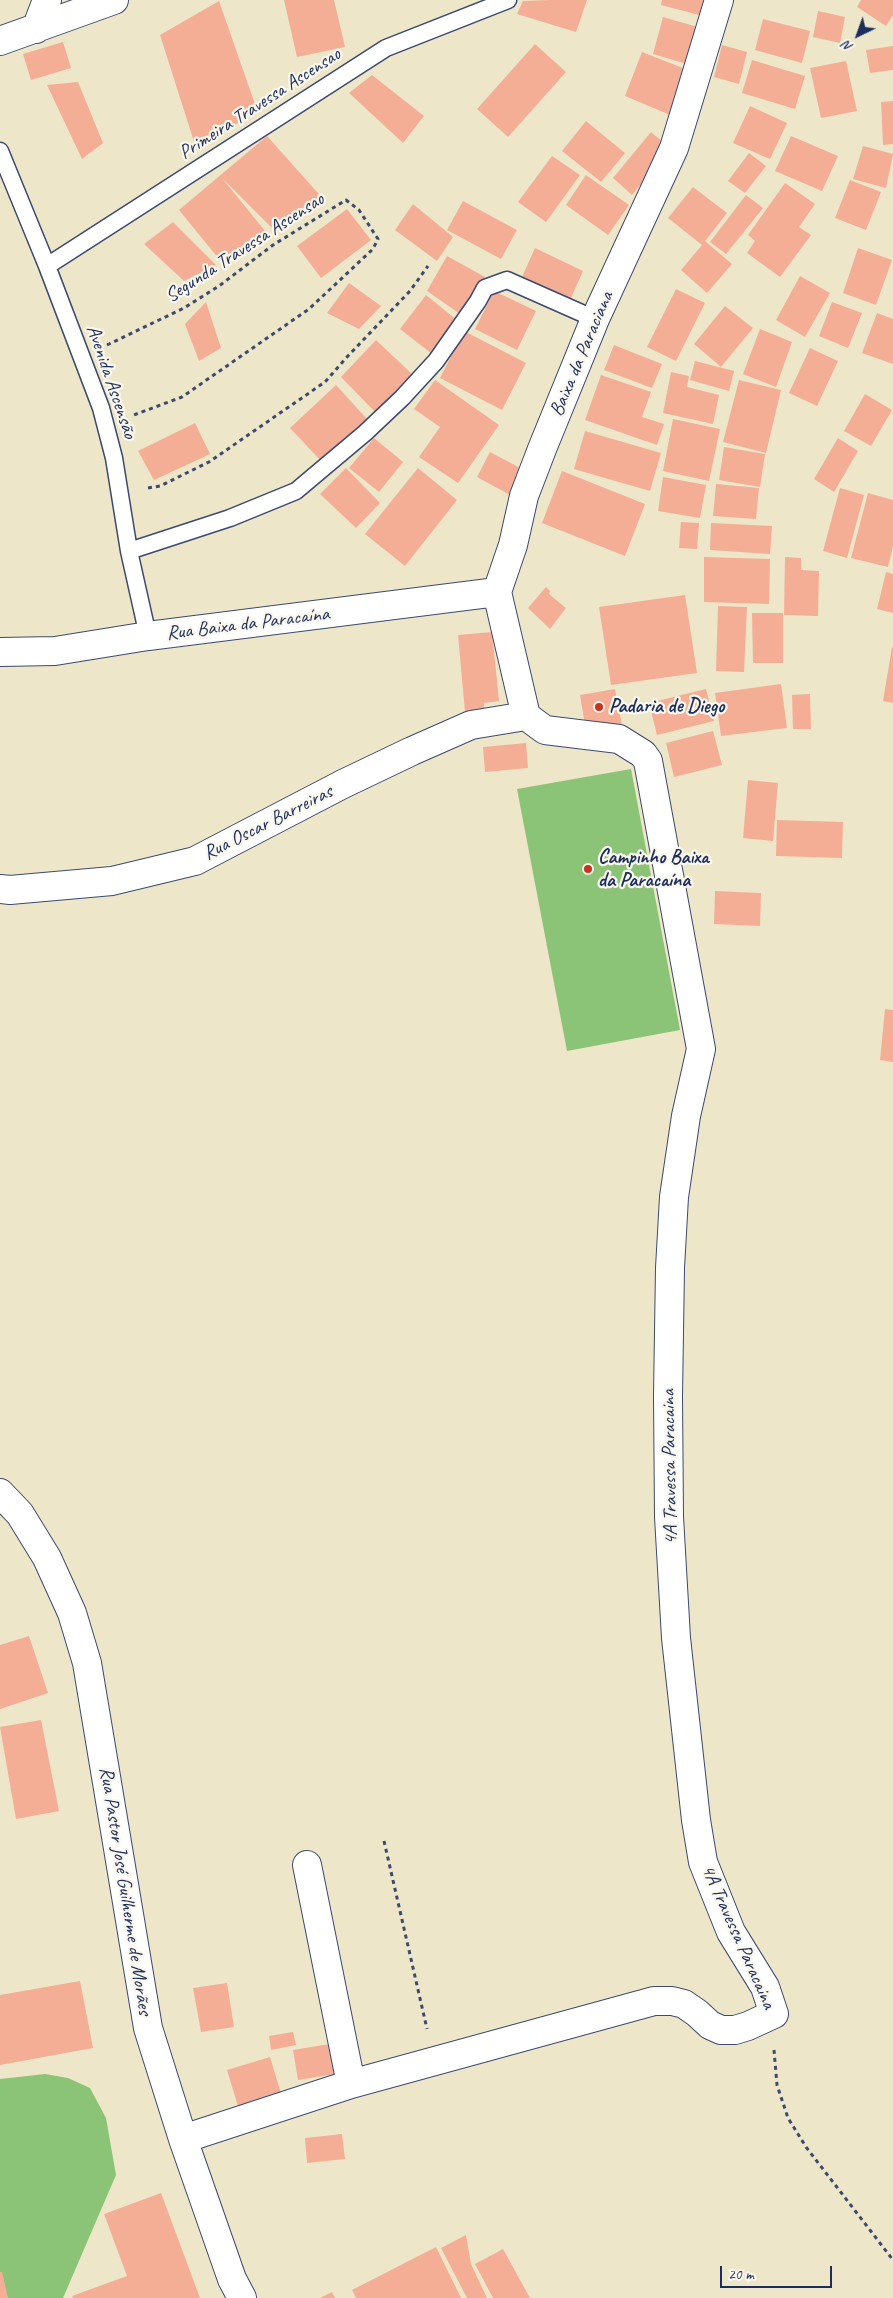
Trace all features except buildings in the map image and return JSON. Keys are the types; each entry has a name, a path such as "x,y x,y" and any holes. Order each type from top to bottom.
{"street":[{"path":"36,29 47,0"},
{"path":"0,41 114,0"},
{"name":"Baixa da Paraciana","path":"497,592 513,545 524,496 595,319 674,148 719,0"},
{"path":"497,592 526,716"},
{"name":"Rua Baixa da Paracaína","path":"0,652 55,651 148,636 497,592"},
{"name":"Rua Oscar Barreiras","path":"0,889 10,890 112,881 195,861 343,784 412,751 472,725 526,716"},
{"name":"4A Travessa Paracaina","path":"526,716 545,730 619,738 643,754 648,761 701,1049 686,1116 676,1188 670,1268 669,1517 676,1638 696,1820 703,1862 731,1932 765,1988 774,2014"},
{"name":"Rua Pastor José Guilherme de Morães","path":"0,1493 20,1514 47,1558 72,1613 86,1663 148,2028 183,2138 232,2279 242,2298"},
{"path":"307,1865 351,2084"},
{"path":"183,2138 351,2084 654,2001 672,2001 684,2004 710,2025 721,2030 735,2030 774,2014"}],"lane":[{"name":"Primeira Travessa Ascensao","path":"47,266 386,48 508,0"},
{"name":"Avenida Ascensão","path":"0,151 82,356 105,425 114,458 129,550 148,636"},
{"path":"129,550 230,518 296,491 365,433 402,398 436,361 485,288 507,280 595,319"}],"path":[{"name":"Segunda Travessa Ascensao","path":"82,356 143,329 184,308 219,286 273,245 346,200 359,210 378,239 373,249 309,309 182,397 105,425"},
{"path":"120,494 160,486 209,462 326,382 346,358 410,291 428,266"},
{"path":"384,1841 434,2061"},
{"name":"4A Travessa Paracaina","path":"774,2014 777,2085 788,2118 806,2147 893,2260"}],"green space":[{"path":"631,769 680,1030 567,1051 517,789"},
{"path":"45,2074 68,2078 90,2088 106,2118 116,2175 63,2298 0,2298 0,2079"}],"place":[{"name":"Padaria de Diego","path":"599,707"},
{"name":"Campinho Baixa da Paracaína","path":"588,869"}]}
